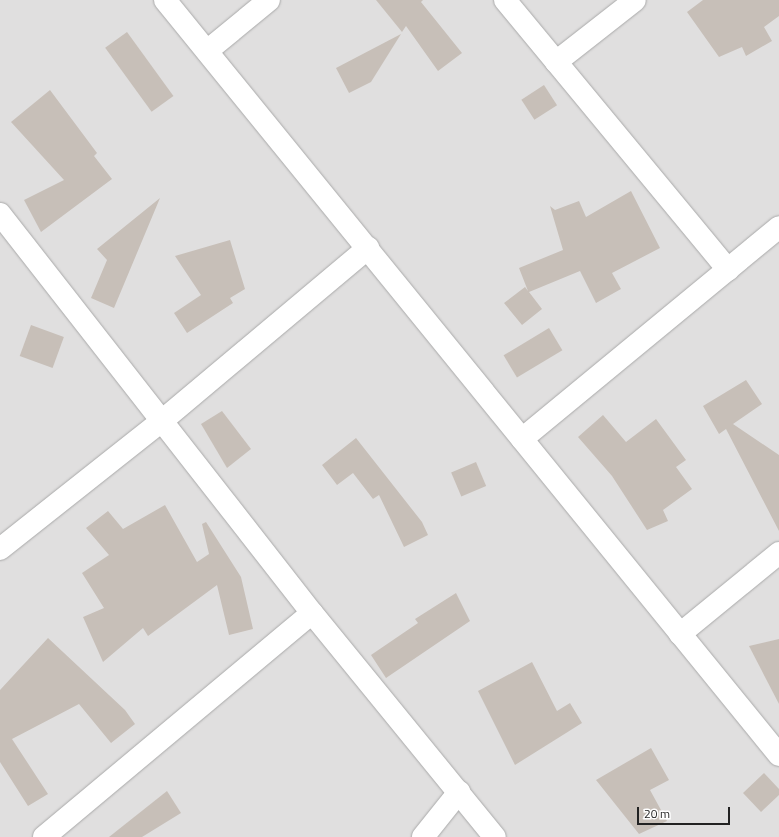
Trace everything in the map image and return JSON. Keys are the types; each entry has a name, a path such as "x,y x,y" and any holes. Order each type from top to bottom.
{"street":[{"path":"165,0 779,755"},
{"path":"207,51 269,0"},
{"path":"505,0 728,270"},
{"path":"556,62 635,0"},
{"path":"0,214 7,238 163,420 312,613 495,837"},
{"path":"522,439 779,227"},
{"path":"0,549 163,420 368,248"},
{"path":"680,634 779,553"},
{"path":"44,837 312,613"},
{"path":"423,837 459,792"}],"shaded area":[{"path":"0,0 779,0 779,837 0,837"}],"building":[{"path":"376,0 423,0 421,2 462,53 438,71 406,26 402,32"},
{"path":"703,0 779,0 779,16 764,27 772,41 746,56 742,47 719,57 687,12"},
{"path":"127,32 173,96 152,112 105,48"},
{"path":"401,34 371,82 349,93 336,68"},
{"path":"544,85 557,105 534,120 521,100"},
{"path":"50,90 97,153 94,156 112,179 41,232 24,200 64,180 11,122"},
{"path":"631,191 660,248 612,273 621,289 596,303 580,271 529,292 542,309 522,325 504,303 525,287 528,291 519,268 563,250 550,206 555,210 579,201 586,217"},
{"path":"160,198 114,308 91,298 107,260 97,249"},
{"path":"230,240 245,289 230,298 233,303 187,333 174,313 201,295 175,256"},
{"path":"31,325 64,337 53,368 20,356"},
{"path":"549,328 562,350 517,378 504,355"},
{"path":"746,380 762,404 733,424 779,455 779,531 726,429 719,434 703,406"},
{"path":"222,411 251,449 227,468 201,424"},
{"path":"603,415 626,442 656,419 686,460 676,467 692,489 663,510 668,521 647,530 612,476 578,437"},
{"path":"356,438 422,522 428,535 404,547 379,495 373,499 353,473 337,485 322,465"},
{"path":"476,462 486,486 461,496 451,473"},
{"path":"165,505 197,562 209,554 202,524 206,522 241,577 253,629 229,635 217,585 148,636 143,628 103,662 83,617 104,608 82,573 109,555 86,528 108,511 123,529"},
{"path":"456,593 470,621 386,678 371,655 418,623 415,619"},
{"path":"48,638 125,710 135,724 111,743 79,704 12,739 48,794 28,806 0,762 0,690"},
{"path":"779,639 779,704 749,646"},
{"path":"532,662 557,711 570,703 582,723 515,765 478,691"},
{"path":"651,748 669,780 650,790 667,821 639,834 596,780"},
{"path":"764,773 779,789 779,795 761,812 743,793"},
{"path":"167,791 181,813 142,837 109,837"}]}
